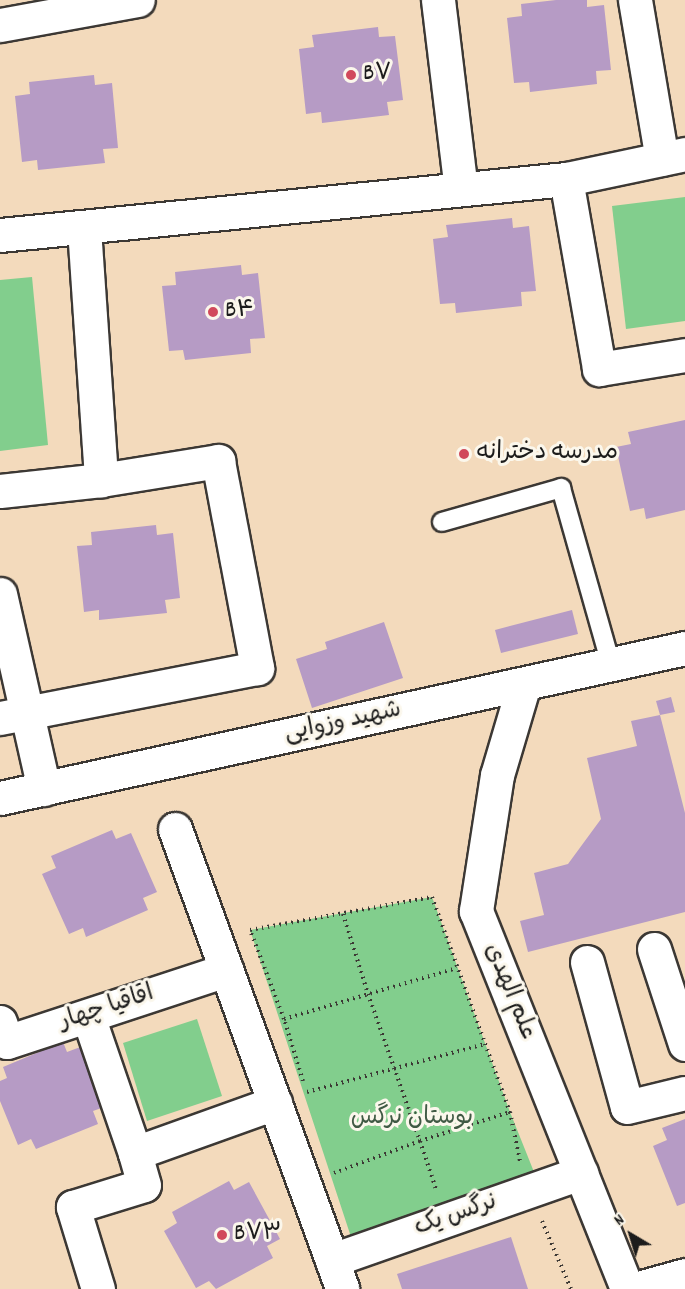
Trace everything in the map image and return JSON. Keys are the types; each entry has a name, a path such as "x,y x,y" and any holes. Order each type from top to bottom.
{"street":[{"path":"0,25 138,0"},
{"path":"438,0 461,189"},
{"path":"0,235 566,178 674,157 634,0"},
{"path":"566,178 599,369 685,355"},
{"path":"84,228 101,480"},
{"path":"0,491 101,480 218,462 257,668 14,716"},
{"path":"0,594 14,716 44,789"},
{"name":"شهید وزوایی","path":"0,798 611,664 684,652"},
{"name":"علم الهدی","path":"524,684 496,775 476,911 627,1289"},
{"path":"175,829 337,1274"},
{"path":"654,949 685,1044"},
{"path":"587,962 627,1107 685,1093"},
{"name":"اقاقیا چهار","path":"0,1022 7,1042 226,970"},
{"path":"88,1016 144,1185 73,1207 98,1289"},
{"path":"135,1154 275,1103"},
{"name":"نرگس یک","path":"337,1274 581,1173"},
{"path":"635,1289 685,1275"}],"lane":[{"path":"442,522 561,488 611,664"}],"path":[{"path":"310,1102 284,1019 250,930 432,897 510,1113 522,1170"},
{"path":"343,914 368,994 438,1194"},
{"path":"284,1019 458,968"},
{"path":"307,1092 485,1044"},
{"path":"332,1174 420,1141 510,1113"},
{"path":"328,1163 335,1183"},
{"path":"540,1214 571,1289"}],"green space":[{"path":"685,197 685,321 626,329 612,206"},
{"path":"32,277 48,445 0,451 0,280"},
{"name":"بوستان نرگس","path":"432,897 536,1177 352,1240 250,930"},
{"path":"197,1019 222,1096 147,1121 123,1043"}],"building":[{"path":"556,0 587,0 587,7 604,5 611,70 596,71 597,84 530,92 529,82 514,83 507,18 522,16 521,4"},
{"name":"B۷","path":"378,27 379,37 395,36 403,100 387,102 389,115 322,123 321,112 306,114 299,49 314,47 312,35"},
{"path":"94,75 95,85 112,83 118,148 103,149 105,163 38,170 37,160 22,162 15,96 30,94 29,82"},
{"path":"512,218 513,228 529,226 536,291 521,292 522,306 456,313 455,303 440,304 433,239 448,237 446,225"},
{"name":"B۴","path":"241,265 242,275 258,273 265,338 250,339 251,353 185,360 183,350 169,351 162,286 176,285 175,272"},
{"path":"685,420 685,510 646,519 644,508 630,511 616,447 631,444 628,432"},
{"path":"156,525 157,535 173,533 180,598 165,600 167,613 99,620 99,610 84,612 77,546 92,545 91,532"},
{"path":"572,610 578,634 501,653 495,630"},
{"path":"384,622 403,678 312,708 296,659 327,649 325,642"},
{"path":"671,697 675,712 660,715 656,701"},
{"path":"660,715 685,813 685,912 528,952 520,921 544,915 534,873 568,864 601,819 587,758 637,746 631,721"},
{"path":"112,830 116,839 131,833 157,892 143,898 148,910 86,937 83,928 69,934 42,874 56,868 51,856"},
{"path":"63,1042 67,1052 83,1046 107,1106 93,1111 98,1124 36,1149 31,1139 18,1145 0,1101 0,1081 7,1078 3,1067"},
{"path":"685,1119 685,1203 677,1206 653,1146 667,1140 662,1128"},
{"name":"B۷۳","path":"229,1181 234,1190 249,1182 280,1239 267,1246 273,1258 216,1289 209,1281 196,1288 164,1231 177,1223 172,1212"},
{"path":"511,1237 528,1289 402,1289 397,1274"}],"place":[{"name":"B۷","path":"351,75"},
{"name":"B۴","path":"213,312"},
{"name":"مدرسه دخترانه","path":"464,454"},
{"name":"B۷۳","path":"222,1235"}]}
